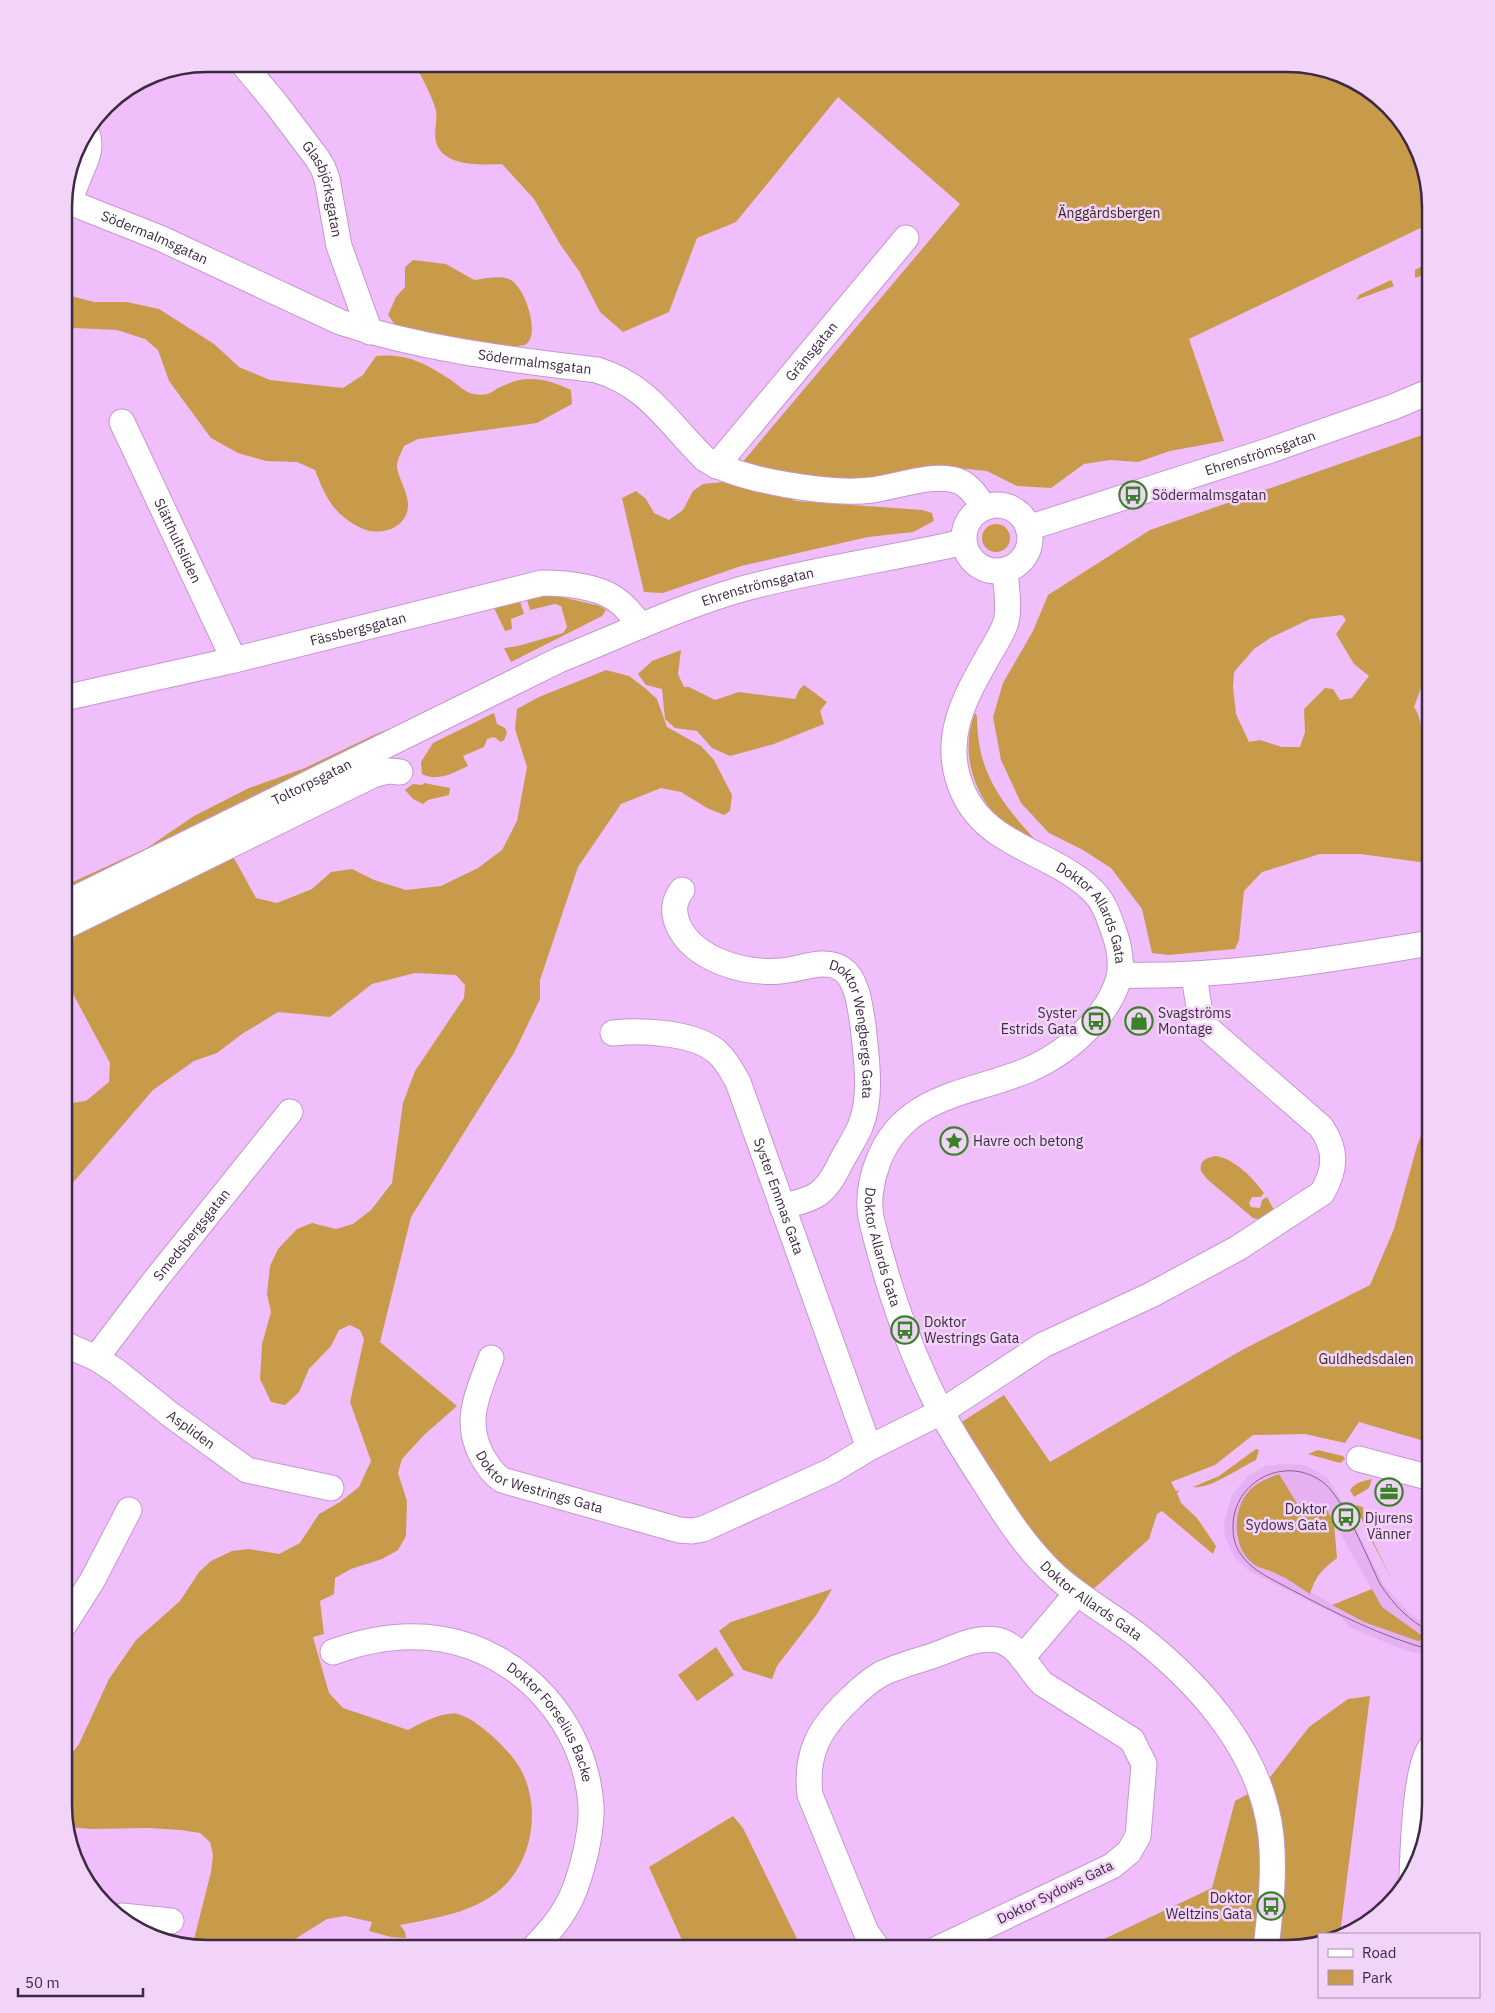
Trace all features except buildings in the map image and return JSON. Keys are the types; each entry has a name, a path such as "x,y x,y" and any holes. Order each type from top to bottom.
{"street":[{"name":"Glasbjörksgatan","path":"250,72 277,105 323,168 327,179 339,246 370,332"},
{"path":"75,184 88,159 89,142"},
{"name":"Södermalmsgatan","path":"73,203 160,238 340,322 370,332 410,343 460,352 596,370 612,374 642,392 692,447 716,466 775,482 843,491 872,490 909,482 948,478 959,481 968,487 984,508"},
{"name":"Gränsgatan","path":"716,466 906,238"},
{"name":"Ehrenströmsgatan","path":"1028,528 1271,450 1393,407 1422,395"},
{"name":"Slätthultsliden","path":"122,422 234,660"},
{"path":"993,506 1010,508 1018,513 1028,528 1029,546 1026,554 1020,562 1004,570 991,571 978,565 969,555 964,542 965,530 970,519 984,508 993,506"},
{"name":"Ehrenströmsgatan","path":"559,660 642,626 742,589 809,573 964,542"},
{"name":"Doktor Allards Gata","path":"1004,570 1008,596 1007,617 1001,634 962,708 953,742 955,769 963,793 973,810 989,826 1013,844 1078,878 1095,894 1106,909 1117,939 1120,975 1106,1007 1077,1040 1066,1049 1023,1072 930,1104 902,1124 881,1152 872,1183 870,1216 905,1330 926,1381 963,1450 1012,1525 1044,1564 1076,1593 1138,1636 1179,1672 1203,1696 1246,1754 1259,1784 1271,1836 1272,1866 1267,1940"},
{"name":"Fässbergsgatan","path":"73,696 234,660 542,583 554,583 587,589 614,598 642,626"},
{"name":"Toltorpsgatan","path":"73,900 559,660"},
{"name":"Toltorpsgatan","path":"73,922 373,775 388,771 400,772"},
{"name":"Doktor Wengbergs Gata","path":"682,890 674,905 674,916 683,934 699,950 720,962 758,972 781,971 822,964 844,970 853,984 861,1010 866,1057 865,1108 861,1126 826,1187 812,1197 782,1207"},
{"path":"1120,975 1194,975 1248,970 1422,944"},
{"name":"Doktor Westrings Gata","path":"491,1358 477,1396 472,1419 473,1433 478,1448 491,1472 502,1480 678,1530 692,1531 717,1522 831,1471 869,1448 941,1412 1043,1345 1151,1295 1238,1248 1322,1193 1332,1168 1333,1151 1330,1140 1321,1127 1206,1027 1198,1005 1194,975"},
{"name":"Syster Emmas Gata","path":"613,1033 634,1031 685,1038 718,1052 726,1062 738,1082 869,1448"},
{"name":"Smedsbergsgatan","path":"96,1358 156,1279 290,1112"},
{"name":"Aspliden","path":"72,1348 96,1358 116,1371 247,1470 331,1488"},
{"path":"1359,1459 1422,1476"},
{"path":"72,1612 92,1581 129,1510"},
{"path":"1022,1658 1076,1593"},
{"name":"Doktor Forselius Backe","path":"333,1652 384,1638 409,1636 441,1639 470,1647 492,1656 531,1682 548,1698 568,1725 580,1752 588,1781 592,1807 590,1832 584,1859 568,1904 552,1928 541,1940"},
{"name":"Doktor Sydows Gata","path":"872,1940 866,1932 810,1795 808,1778 813,1748 824,1727 862,1687 881,1674 966,1643 998,1640 1008,1644 1043,1684 1132,1740 1144,1764 1138,1836 1129,1852 1112,1866 956,1940"},
{"path":"1413,1854 1422,1769"},
{"path":"131,1917 171,1921"}],"shaded area":[{"path":"1283,1464 1304,1465 1327,1477 1346,1508 1383,1584 1409,1613 1422,1622 1422,1636 1382,1607 1327,1510 1298,1505 1279,1474 1261,1569 1277,1573 1364,1622 1422,1636 1422,1654 1404,1650 1349,1627 1342,1618 1249,1571 1235,1558 1225,1537 1224,1522 1232,1495 1249,1475 1265,1466"}],"green space":[{"name":"Änggårdsbergen","path":"419,72 1296,73 1314,75 1347,86 1363,95 1389,118 1400,132 1409,148 1418,173 1421,190 1422,227 1189,339 1224,441 1170,451 1138,462 1110,460 1084,464 1051,488 1017,486 987,471 947,467 874,481 828,480 741,464 960,204 838,97 736,222 697,238 669,312 623,332 600,312 579,271 560,244 534,199 502,164 464,163 446,156 440,150 435,138 435,107"},
{"path":"413,260 446,264 474,280 501,277 509,279 520,289 528,306 532,325 529,341 525,345 507,348 400,332 388,315 396,297 405,287 405,267"},
{"path":"1422,266 1422,275 1415,278 1415,270"},
{"path":"1391,280 1394,286 1356,300 1359,295"},
{"path":"73,296 94,302 127,302 159,309 214,344 239,367 270,380 343,388 363,375 376,356 387,355 415,360 451,380 464,390 479,395 487,394 505,385 522,380 530,379 555,383 571,390 572,404 537,423 418,439 404,446 397,466 408,502 406,514 403,520 391,529 376,532 368,531 351,523 337,511 327,497 315,470 297,462 266,461 238,453 211,438 169,381 158,350 145,339 117,330 73,329"},
{"path":"1422,435 1422,687 1414,707 1418,714 1422,733 1422,861 1360,854 1320,854 1262,872 1244,891 1239,940 1235,949 1168,955 1152,953 1142,909 1111,868 1083,850 1049,833 1021,803 1001,760 993,717 1003,683 1033,631 1048,595 1150,530","holes":["1342,615 1346,620 1336,634 1354,664 1369,676 1352,698 1340,700 1333,689 1325,688 1304,709 1305,732 1300,747 1282,747 1260,740 1249,742 1236,714 1233,687 1234,672 1254,649 1270,638 1310,619"]},
{"path":"722,482 765,489 796,501 922,510 932,513 934,521 913,532 868,537 741,566 663,593 644,592 622,498 636,491 646,499 654,513 669,520 683,510 693,491 703,484"},
{"path":"996,524 1006,528 1010,538 1006,548 996,552 986,548 982,538 986,528"},
{"path":"549,594 600,606 606,610 602,616 511,662 504,648 518,646 563,633 567,627 561,606 555,604 530,610 527,600"},
{"path":"520,601 524,614 511,619 512,629 505,631 494,608"},
{"path":"681,650 678,674 684,687 689,687 715,700 739,692 795,699 799,690 804,685 827,702 820,711 824,724 774,744 730,756 712,748 697,731 675,728 665,719 662,689 646,685 638,674 652,661"},
{"path":"606,670 629,676 657,699 667,727 701,746 714,760 732,795 730,811 724,815 707,808 681,792 661,788 621,804 578,867 540,980 540,999 514,1053 411,1217 380,1342 457,1406 424,1435 402,1459 398,1473 407,1501 406,1536 398,1550 382,1559 351,1569 335,1578 334,1594 320,1601 324,1634 313,1637 329,1693 343,1708 408,1730 439,1716 458,1714 475,1722 490,1734 517,1763 527,1783 531,1798 532,1815 527,1847 513,1876 502,1888 467,1909 400,1925 405,1932 406,1938 391,1937 369,1931 372,1922 345,1916 327,1919 293,1940 194,1939 211,1872 213,1855 210,1842 200,1833 181,1830 75,1828 72,1806 72,1753 79,1744 109,1679 136,1640 180,1601 199,1572 211,1561 232,1551 249,1549 279,1554 300,1543 319,1514 340,1502 359,1487 371,1461 350,1402 364,1339 360,1330 350,1325 339,1330 331,1346 309,1369 299,1392 285,1405 271,1402 260,1379 262,1344 271,1312 267,1294 270,1266 278,1249 297,1229 312,1223 336,1229 353,1224 371,1210 392,1183 403,1103 415,1071 464,998 465,985 456,975 415,973 372,984 330,1017 278,1012 242,1034 217,1053 194,1061 153,1090 72,1183 72,1103 86,1101 109,1082 110,1063 73,993 73,935 230,851 256,898 277,903 312,889 331,872 352,869 374,880 406,890 441,886 478,868 502,850 517,821 527,767 515,729 517,709 539,697"},
{"path":"494,713 497,724 505,728 507,733 504,740 501,742 494,737 487,739 484,747 463,756 468,766 451,774 434,777 422,774 421,762 433,743"},
{"path":"975,713 977,716 981,754 994,786 1002,800 1038,843 1013,830 1000,820 980,793 970,762 970,729"},
{"path":"400,725 73,889 73,882 147,848 194,816 249,788 305,768 376,734"},
{"path":"424,783 450,788 449,795 428,800 423,804 413,799 405,790 413,784 422,785"},
{"name":"Guldhedsdalen","path":"1422,1133 1422,1440 1359,1422 1345,1443 1305,1434 1253,1435 1215,1465 1171,1482 1176,1491 1180,1490 1177,1493 1181,1503 1197,1518 1216,1546 1213,1554 1162,1511 1157,1514 1149,1539 1088,1594 1038,1551 960,1423 1004,1395 1050,1462 1242,1350 1370,1285 1394,1229"},
{"path":"1215,1156 1236,1165 1249,1175 1264,1193 1261,1197 1252,1197 1249,1203 1251,1207 1260,1208 1262,1200 1267,1197 1274,1210 1262,1220 1253,1218 1207,1179 1201,1171 1201,1164"},
{"path":"1256,1449 1259,1450 1256,1460 1216,1482 1193,1487 1219,1476"},
{"path":"1318,1450 1343,1456 1345,1459 1340,1463 1308,1454"},
{"path":"1279,1474 1298,1505 1327,1510 1334,1523 1337,1558 1320,1573 1310,1594 1286,1578 1253,1564 1244,1554 1240,1545 1237,1526 1240,1507 1244,1498 1256,1485"},
{"path":"1372,1479 1369,1488 1354,1497 1350,1490 1352,1487 1360,1482"},
{"path":"1356,1505 1363,1507 1364,1520 1373,1531 1370,1535 1391,1578 1367,1532"},
{"path":"832,1589 817,1614 777,1666 772,1679 743,1670 719,1631 731,1622"},
{"path":"1372,1589 1382,1607 1422,1636 1422,1640 1418,1641 1364,1622 1332,1605"},
{"path":"716,1647 734,1675 697,1701 678,1675"},
{"path":"1370,1696 1341,1929 1330,1933 1318,1933 1318,1937 1288,1940 1102,1940 1212,1888 1235,1801 1264,1785 1309,1727 1348,1699"},
{"path":"733,1816 743,1828 798,1940 682,1940 649,1867"}],"tram line":[{"path":"1422,1627 1396,1605 1380,1584 1348,1516 1325,1484 1310,1475 1295,1471 1279,1472 1265,1476 1252,1485 1242,1497 1235,1511 1233,1535 1238,1550 1250,1565 1271,1579 1343,1616 1377,1631 1422,1647"}],"place":[{"name":"Södermalmsgatan","path":"1133,495"},
{"name":"Syster Estrids Gata","path":"1096,1021"},
{"name":"Svagströms Montage","path":"1139,1021"},
{"name":"Havre och betong","path":"954,1141"},
{"name":"Doktor Westrings Gata","path":"905,1330"},
{"name":"Djurens Vänner","path":"1389,1492"},
{"name":"Doktor Sydows Gata","path":"1346,1517"},
{"name":"Doktor Weltzins Gata","path":"1271,1906"}]}
